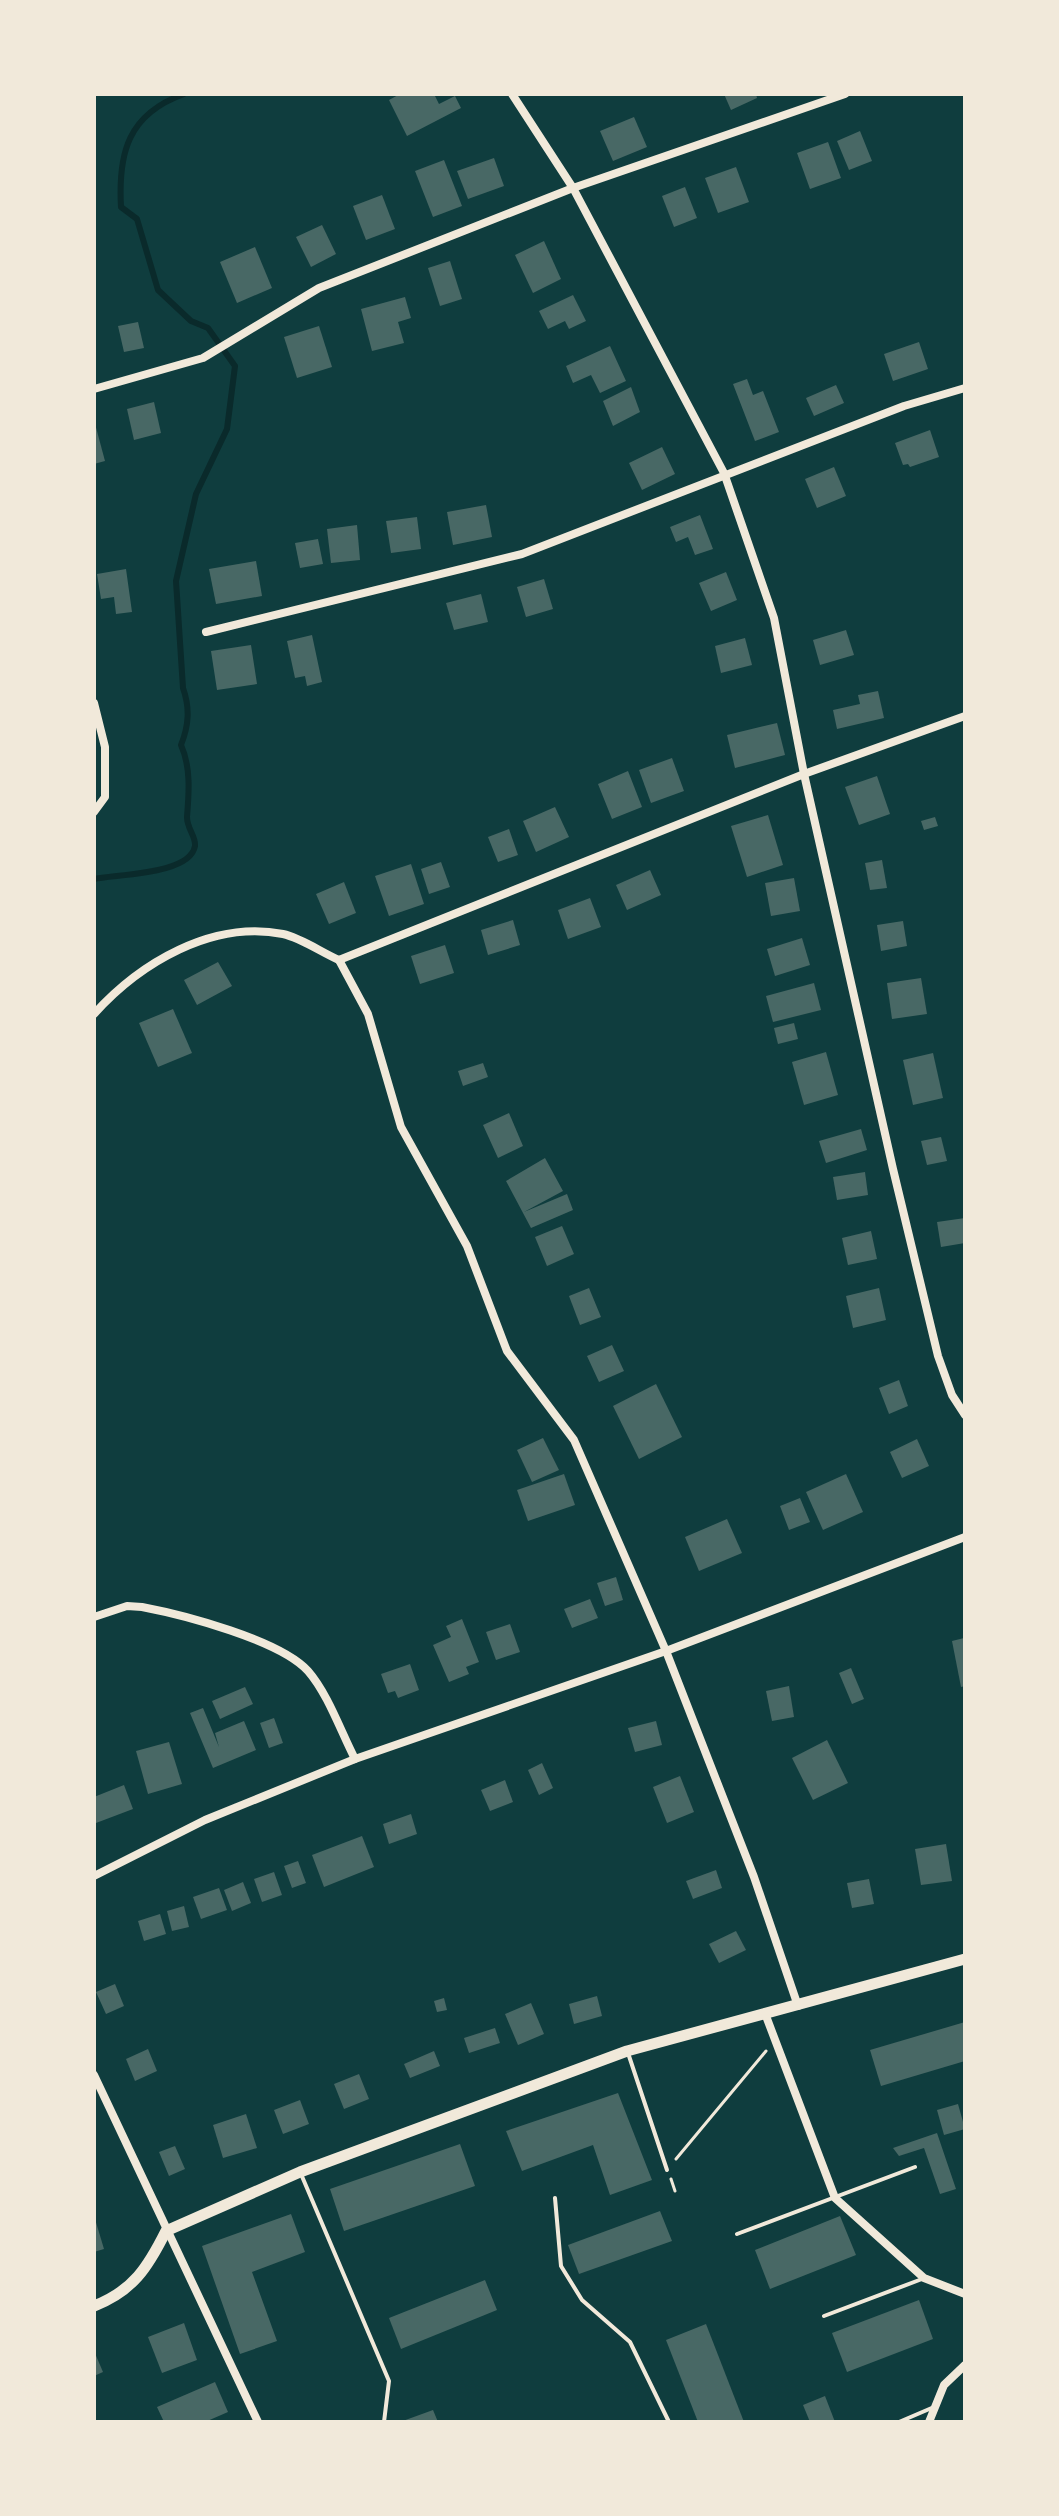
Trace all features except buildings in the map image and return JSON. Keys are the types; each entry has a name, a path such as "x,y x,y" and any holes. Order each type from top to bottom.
{"street":[{"path":"512,94 573,188 724,473 774,618 804,774 938,1356 952,1395 965,1415"},
{"path":"94,389 203,358 319,288 573,188 845,94"},
{"path":"206,632 522,554 724,473 904,406 965,388"},
{"path":"94,703 105,747 105,797 94,812"},
{"path":"339,960 804,774 965,716"},
{"path":"94,1014 115,990 192,943 237,931 285,935 339,960 368,1014 401,1127 467,1246 507,1351 574,1440 666,1651 754,1877 798,2007"},
{"path":"94,1876 205,1820 355,1759 666,1651 965,1537"},
{"path":"94,1617 127,1606 142,1607 264,1643 290,1655 310,1673 355,1759"},
{"path":"94,2306 116,2298 133,2284 148,2266 166,2231 300,2172 627,2051 766,2016 965,1959"},
{"path":"766,2016 835,2198 924,2278 965,2294"},
{"path":"94,2075 258,2422"},
{"path":"929,2422 944,2385 965,2365"}],"lane":[{"path":"627,2051 667,2170"},
{"path":"737,2234 915,2167"},
{"path":"300,2172 389,2381 384,2422"},
{"path":"555,2198 561,2266 582,2300 630,2342 669,2422"},
{"path":"824,2316 924,2278"},
{"path":"899,2422 934,2407"}],"path":[{"path":"675,2191 667,2170 774,2042"}],"waterway":[{"path":"94,879 167,868 190,856 195,846 187,821 188,771 181,745 188,710 183,688 176,581 196,494 227,429 235,366 208,328 191,321 158,290 137,219 121,207 122,169 130,138 150,112 184,94"}]}
